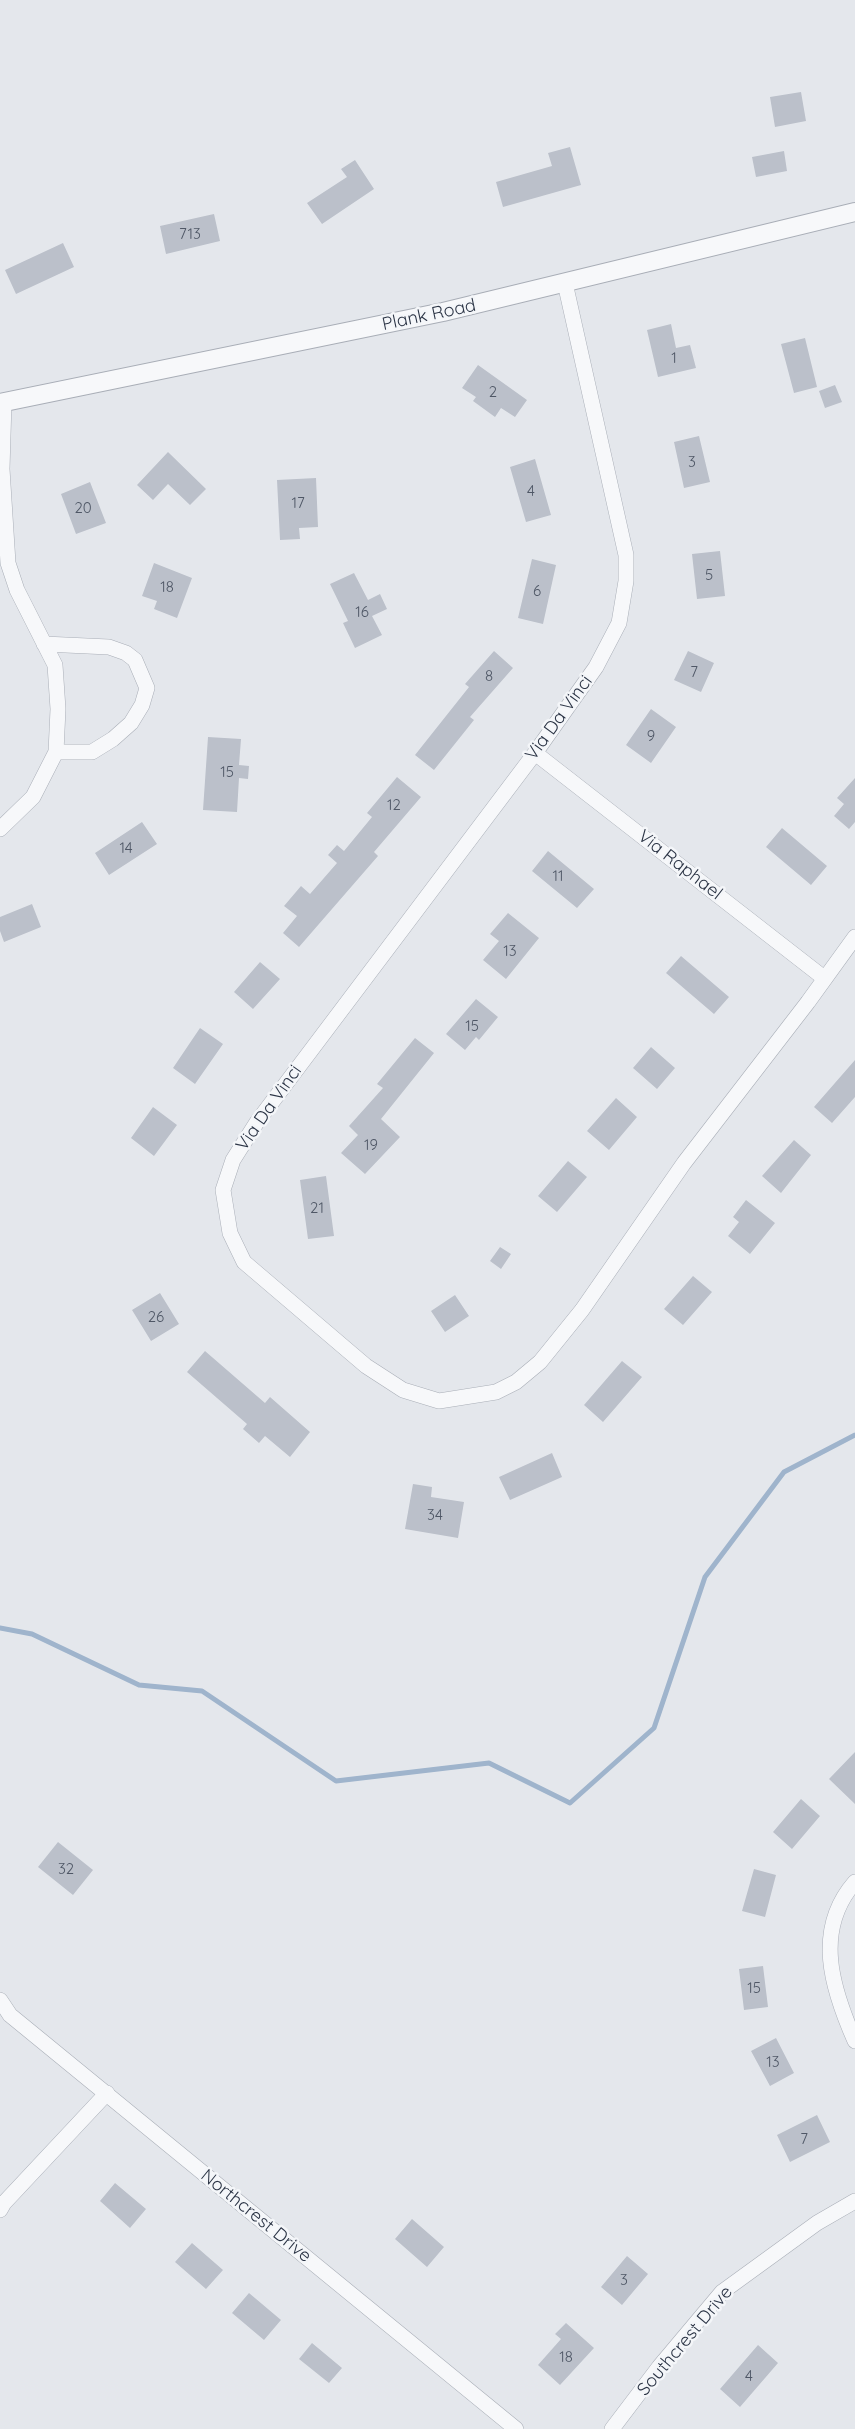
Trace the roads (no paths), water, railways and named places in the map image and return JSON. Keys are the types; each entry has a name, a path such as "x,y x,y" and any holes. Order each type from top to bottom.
{"street":[{"name":"Plank Road","path":"2,402 64,392 443,312 855,212"},
{"name":"Via Da Vinci","path":"565,283 626,555 626,581 619,623 596,667 535,753 257,1122 232,1160 223,1190 230,1233 244,1262 366,1366 403,1390 438,1401 496,1392 516,1382 540,1362 582,1310 684,1162 808,1002 855,937"},
{"path":"0,829 33,797 56,752 58,710 55,665 17,590 8,563 2,469 2,402"},
{"path":"44,644 109,647 126,653 135,660 147,688 142,705 131,723 113,739 92,752 56,752"},
{"name":"Via Raphael","path":"535,753 824,978"},
{"path":"855,1882 835,1913 830,1934 830,1951 837,1993 855,2041"},
{"name":"Northcrest Drive","path":"0,2000 10,2015 516,2429"},
{"path":"1,2206 107,2093"},
{"name":"Southcrest Drive","path":"612,2429 659,2367 722,2292 817,2223 855,2201"}],"waterway":[{"path":"0,1628 32,1634 139,1685 202,1691 336,1781 489,1763 570,1803 654,1728 705,1577 784,1472 855,1435"}]}
